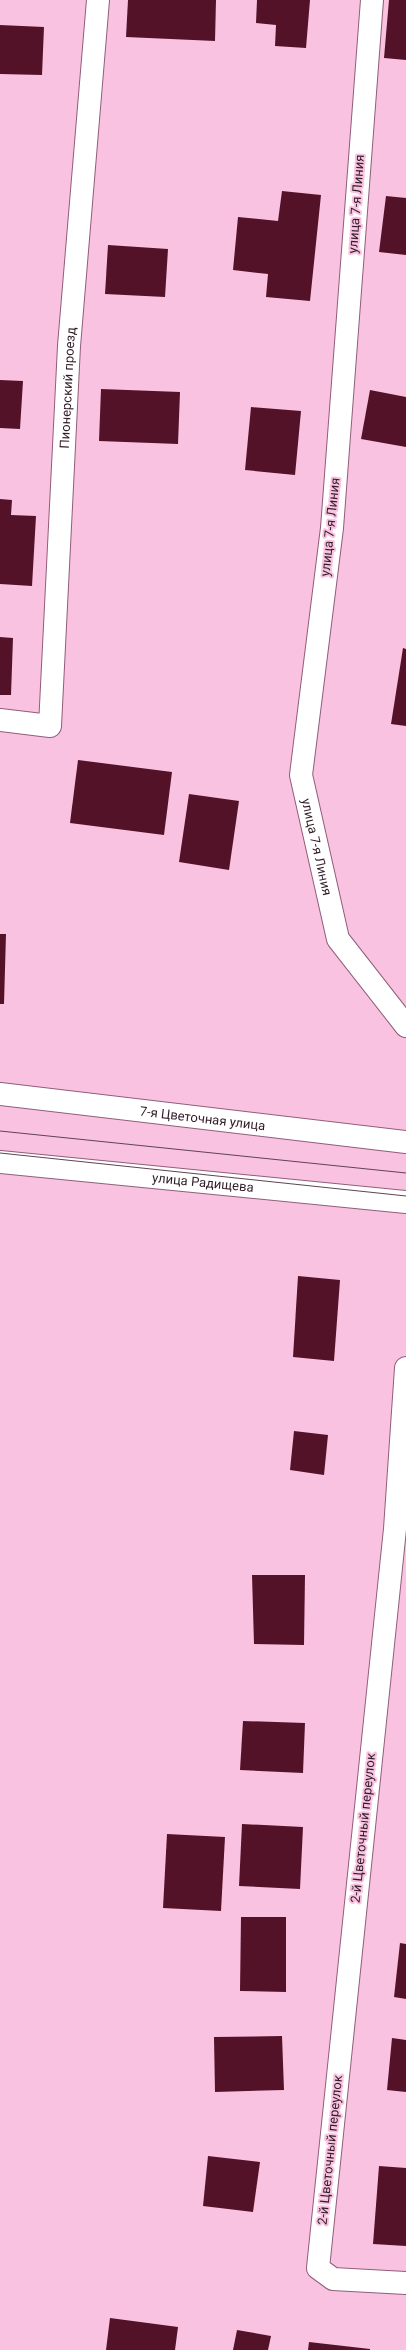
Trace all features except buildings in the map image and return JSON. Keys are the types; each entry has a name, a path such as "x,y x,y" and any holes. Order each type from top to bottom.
{"street":[{"name":"Пионерский проезд","path":"0,720 50,726 69,346 98,0"},
{"name":"улица 7-я Линия","path":"372,0 332,528 301,776 338,939 406,1026"},
{"name":"7-я Цветочная улица","path":"0,1094 406,1142"},
{"name":"улица Радищева","path":"0,1162 406,1202"},
{"name":"2-й Цветочный переулок","path":"406,1368 400,1529 318,2268 334,2279 406,2283"}],"tram line":[{"path":"0,1131 406,1173"},
{"path":"0,1153 406,1196"}]}
